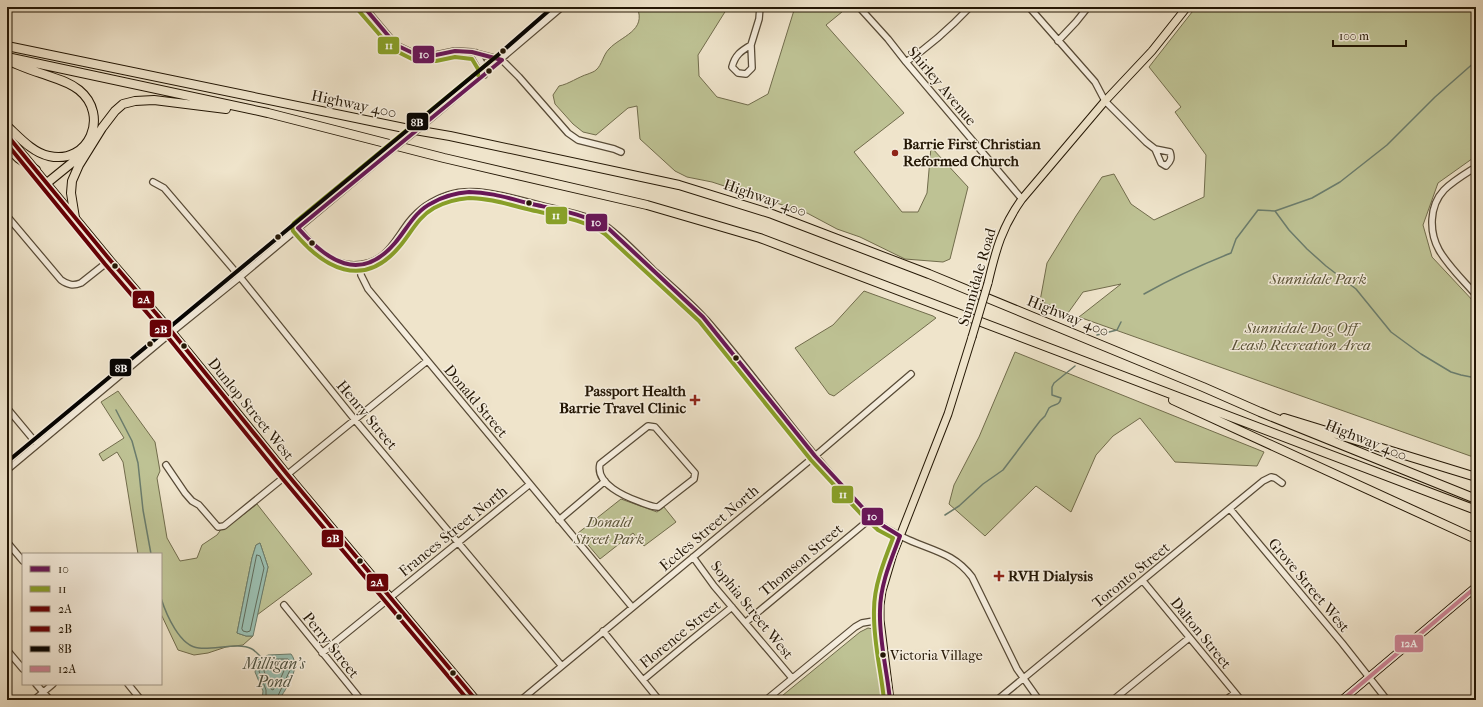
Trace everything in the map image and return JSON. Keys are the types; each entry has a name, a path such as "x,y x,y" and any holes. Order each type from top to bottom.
{"highway":[{"name":"Highway 400","path":"7,46 409,130 450,136 679,185 772,214 929,274 1476,500"},
{"name":"Highway 400","path":"7,57 268,113 444,158 647,205 760,238 1476,510"},
{"path":"7,60 69,83 89,100 94,113 95,122 89,140 81,150 61,157 49,156 31,147 7,126"},
{"path":"75,218 71,192 72,181 79,165 102,128 115,110 123,104 135,101 154,100 268,113"},
{"path":"7,147 18,158 36,170"},
{"path":"47,183 90,148"},
{"path":"1119,375 1146,389 1476,539"},
{"path":"1260,412 1291,419 1476,477"}],"main road":[{"name":"Sunnidale Road","path":"890,700 880,620 882,591 893,554 948,414 972,338 1001,234 1011,214 1022,199 1105,101 1152,51 1187,7"},
{"name":"Dunlop Street West","path":"7,135 476,700"},
{"path":"1342,700 1476,586"}],"street":[{"path":"364,7 396,45 415,54 436,55 455,51 476,53 502,60 519,77 568,133 578,140 622,152"},
{"path":"7,470 389,152 502,60 562,7"},
{"path":"751,45 740,51 734,58 732,67 738,73 746,74 752,68 751,45 759,19 760,7"},
{"name":"Shirley Avenue","path":"859,7 888,38 906,62 1022,199"},
{"path":"906,62 948,30 970,7"},
{"path":"1029,7 1095,82 1105,101 1155,149"},
{"path":"1058,41 1088,7"},
{"path":"476,53 484,67 484,75"},
{"path":"1476,167 1449,185 1443,191 1432,215 1432,225 1433,234 1439,251 1476,295"},
{"name":"Henry Street","path":"153,182 164,188 240,277 355,420 561,666"},
{"path":"298,228 316,248 333,261 340,264 360,265 371,263 382,257 396,241 410,221 424,207 440,198 459,193 474,192 490,194 578,215 596,221 612,232 703,317 815,456 871,516 882,526 900,536 944,553 966,568 972,577 1017,669 1039,700"},
{"path":"7,216 65,283 72,285 81,283 110,260"},
{"name":"Donald Street","path":"360,265 361,275 368,289 632,607"},
{"path":"166,465 192,501 199,505 218,527 224,526 427,361"},
{"name":"Eccles Street North","path":"521,700 815,456 911,374"},
{"path":"7,408 37,444"},
{"path":"648,426 655,427 696,476 658,507 621,495 605,481 600,473 600,464 648,426"},
{"name":"Toronto Street","path":"997,700 1268,478 1275,478 1282,483"},
{"path":"559,520 605,481"},
{"name":"Frances Street North","path":"322,653 530,484"},
{"name":"Grove Street West","path":"1230,509 1387,700"},
{"name":"Thomson Street","path":"746,622 864,524 871,516"},
{"path":"7,542 22,560"},
{"name":"Sophia Street West","path":"693,557 714,586 792,678"},
{"name":"Dalton Street","path":"1143,581 1241,700"},
{"name":"Perry Street","path":"284,605 360,700"},
{"name":"Florence Street","path":"643,680 732,608"},
{"path":"766,700 855,627 862,623 880,620"},
{"path":"603,631 659,700"},
{"path":"1113,700 1189,638"},
{"path":"7,650 22,668"},
{"path":"37,685 50,700"},
{"path":"34,700 52,685"},
{"path":"129,685 141,700"},
{"path":"1226,700 1235,693"}],"green space":[{"path":"637,7 728,7 698,55 699,76 717,97 748,105 768,94 795,7 848,7 826,25 904,113 854,152 902,212 918,212 927,193 931,147 968,187 950,259 943,262 905,259 860,237 837,229 807,213 712,182 687,177 675,171 640,139 637,106 628,108 596,135 583,132 573,124 555,104 553,95 559,86 593,72 598,68 609,49 636,27 639,22"},
{"name":"Sunnidale Park","path":"1196,7 1476,7 1476,156 1438,183 1423,225 1432,257 1476,304 1476,458 1079,317 1121,284 1083,292 1068,313 1040,301 1047,263 1102,177 1114,174 1131,204 1154,220 1204,197 1206,155 1175,112 1181,107 1149,67"},
{"path":"864,291 936,318 834,396 829,394 795,348 833,325"},
{"path":"1015,352 1264,452 1257,466 1175,462 1140,418 1113,436 1096,455 1071,512 1036,486 985,536 949,504 954,485 979,437"},
{"path":"118,391 155,442 160,471 157,478 167,538 180,561 197,558 202,545 217,535 225,524 239,518 257,504 312,574 257,615 268,567 260,543 256,545 237,633 246,636 253,636 243,645 226,647 208,653 194,655 178,650 162,616 162,553 138,553 123,462 117,452 103,461 99,454 124,438 101,402"},
{"name":"Donald Street Park","path":"621,499 657,512 664,507 676,522 644,546 633,533 600,559 578,533"},
{"path":"868,628 873,629 875,632 881,662 879,662 879,665 881,665 883,700 777,700 860,632"}],"water":[{"path":"260,543 268,567 253,636 246,636 237,633 252,558 256,545"},
{"name":"Milligan's Pond","path":"291,654 295,665 294,672 289,684 279,700 262,700 263,691 255,672 259,655 263,658 268,655"}],"waterway":[{"path":"1144,294 1187,272 1231,253 1236,239 1258,210 1275,211 1312,198 1340,182 1387,145 1435,97 1476,61"},
{"path":"1275,211 1289,230 1307,249 1356,289 1391,332 1421,354 1451,372 1476,378"},
{"path":"1097,335 1117,330 1121,322"},
{"path":"945,515 959,506 983,484 1003,470 1045,416 1049,408 1059,403 1061,398 1052,395 1052,387 1054,383 1075,366"},
{"path":"116,410 132,441 138,463 143,510 151,553"},
{"path":"162,601 175,629 180,636 192,646 199,648 240,646 252,649 259,655"}],"transit line":[{"name":"10","path":"364,7 396,45 415,54 436,55 455,51 472,52 502,60"},
{"name":"8B","path":"7,462 498,55 553,7"},
{"name":"11","path":"359,11 392,49 412,59 436,61 455,57 472,59 478,69 478,75"},
{"name":"11","path":"498,55 294,223 292,227 293,231 317,255 330,264 344,269 358,271 372,268 386,260 400,246 423,216 428,212 442,204 460,199 477,198 492,200 560,216 579,221 605,234 699,321 811,460 860,513 878,530 893,538 880,574 874,601 876,644 884,700"},
{"name":"10","path":"502,60 298,228 320,250 332,258 344,263 357,265 369,263 382,255 395,243 416,215 426,206 446,197 464,192 493,194 562,211 581,216 609,229 703,317 815,456 864,509 882,525 900,536 887,573 880,601 882,644 890,700"},
{"name":"2A","path":"7,135 476,700"},
{"name":"2B","path":"7,144 105,264 167,336 282,478 468,700"},
{"name":"12A","path":"1342,700 1476,587"}],"place":[{"name":"Barrie First Christian Reformed Church","path":"895,153"},
{"name":"Passport Health Barrie Travel Clinic","path":"695,400"},
{"name":"RVH Dialysis","path":"999,576"},
{"name":"Victoria Village","path":"883,655"}],"park label":[{"name":"Sunnidale Dog Off Leash Recreation Area","path":"1301,336"}]}
